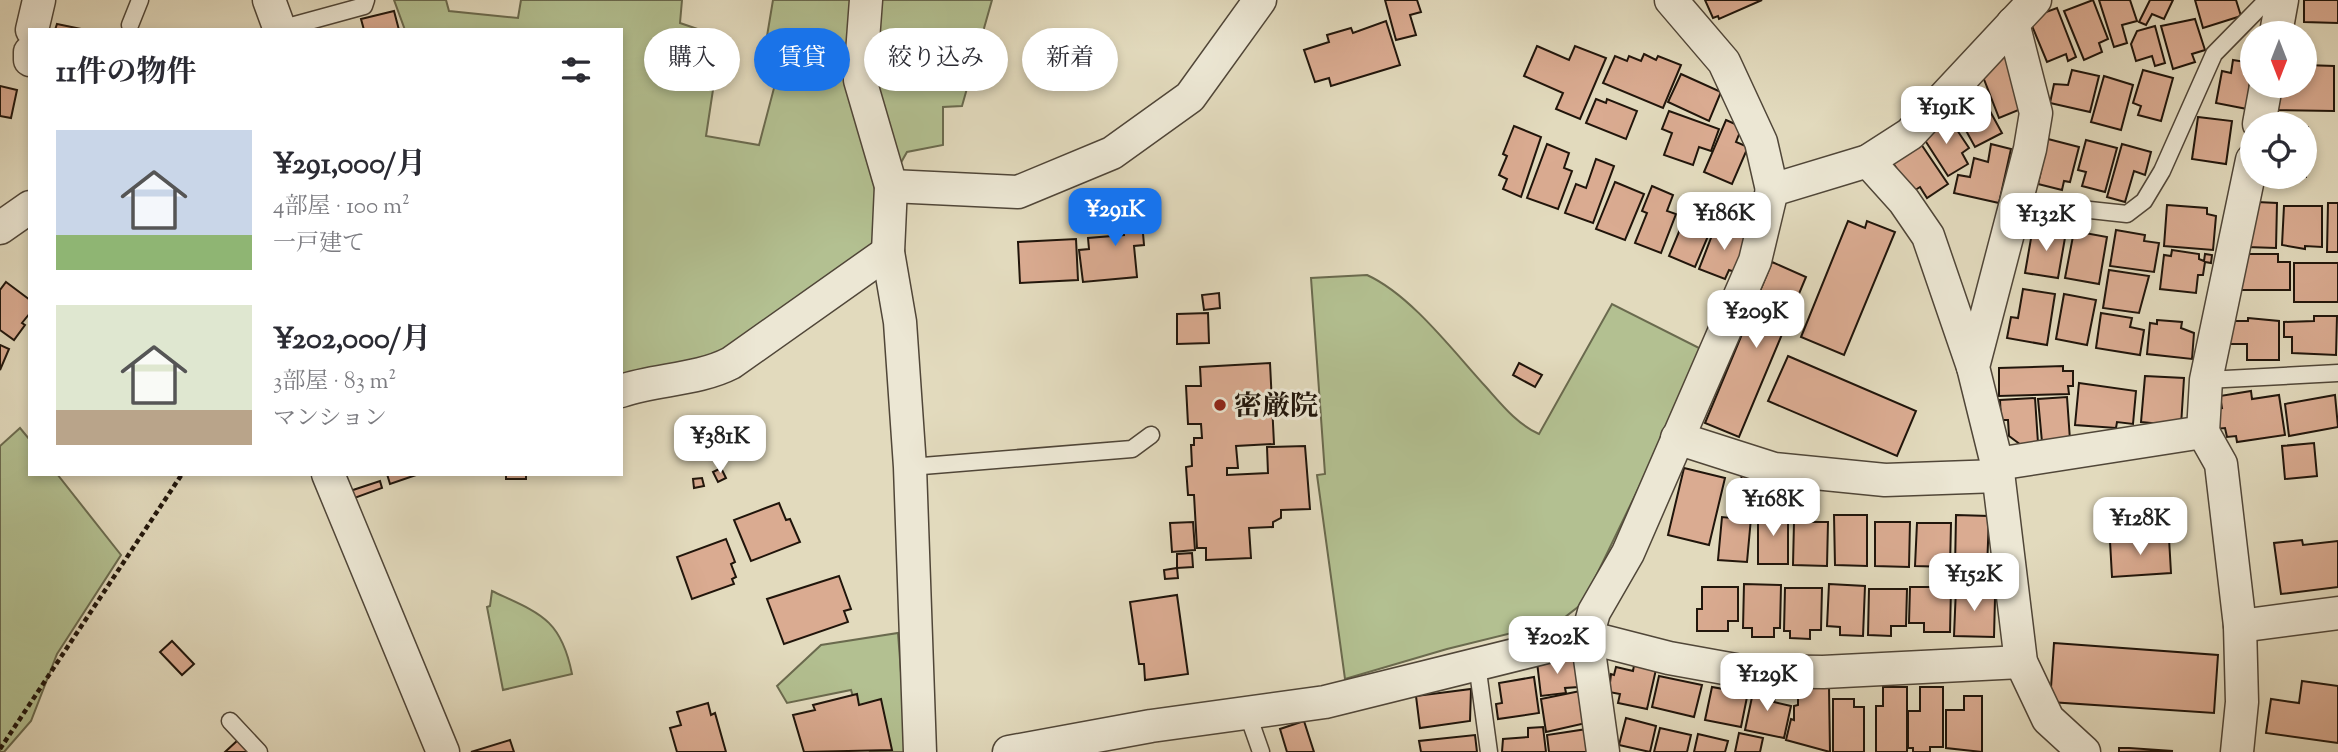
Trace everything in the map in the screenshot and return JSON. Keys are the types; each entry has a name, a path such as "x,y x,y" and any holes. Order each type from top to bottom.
{"street":[{"path":"33,28 39,0"},
{"path":"269,0 279,28"},
{"path":"866,0 860,80 891,186 888,251 900,322 910,467 920,752"},
{"path":"891,186 1018,192 1112,153 1190,97 1260,0"},
{"path":"1603,752 1587,637 1594,612 1628,553 1755,261 1772,190 1761,142 1724,62 1671,0"},
{"path":"1772,190 1868,161 1910,134 2035,0"},
{"path":"2278,21 2282,0"},
{"path":"1973,367 2036,113 2013,23"},
{"path":"1868,161 1904,201 1928,236 1973,367 1997,470 2021,662 2048,719 2084,752"},
{"path":"2237,752 2242,702 2240,626 2221,464 2203,432 2206,380 2246,189"},
{"path":"1,231 28,209"},
{"path":"623,390 645,383 723,367 888,251"},
{"path":"1676,438 1774,469 1885,480 1997,470 2203,432"},
{"path":"329,476 443,752"},
{"path":"2240,626 2338,613"},
{"path":"1009,752 1247,712 1325,702 1587,637 1669,658 1741,671 1823,672 2021,662"}],"lane":[{"path":"130,25 140,0"},
{"path":"284,28 364,6 366,0"},
{"path":"2016,202 2127,215 2144,201 2162,171 2214,54 2267,0"},
{"path":"315,21 328,28"},
{"path":"2206,380 2338,373"},
{"path":"910,467 1132,449 1151,435"},
{"path":"1477,664 1489,752"},
{"path":"1247,712 1261,752"},
{"path":"230,721 259,752"}],"path":[{"path":"0,749 181,476"}],"green space":[{"path":"394,0 446,0 449,11 518,18 521,0 682,0 680,23 695,28 644,28 644,91 713,91 706,136 759,145 773,91 850,91 850,28 768,28 773,0 992,0 984,28 864,28 864,91 966,91 962,106 943,107 943,145 907,152 886,189 883,249 731,363 623,384 623,28 404,28"},
{"path":"1367,275 1400,296 1445,341 1510,414 1539,434 1612,304 1705,351 1583,603 1560,621 1447,649 1345,679 1317,475 1325,474 1311,278"},
{"path":"20,428 28,438 28,476 59,476 121,555 57,654 31,721 4,752 0,752 0,446"},
{"path":"492,591 535,612 554,629 567,655 572,674 503,690 487,607 490,606"},
{"path":"898,633 907,752 870,752 851,690 787,703 777,686 821,645"}],"building":[{"path":"1385,0 1417,0 1421,12 1410,15 1416,35 1396,40"},
{"path":"1705,0 1762,0 1719,19 1718,16 1713,18"},
{"path":"2093,0 2108,39 2099,43 2102,52 2084,60 2064,11"},
{"path":"2099,0 2130,0 2137,21 2122,25 2127,43 2114,47"},
{"path":"2150,0 2173,0 2164,19 2152,14 2146,25 2139,22"},
{"path":"2195,0 2236,0 2241,16 2203,28"},
{"path":"2304,0 2338,0 2338,23 2304,21"},
{"path":"2057,8 2076,57 2068,61 2066,54 2047,62 2032,26 2035,16"},
{"path":"394,11 398,28 363,28 361,19"},
{"path":"2195,19 2205,50 2192,54 2195,62 2173,69 2161,26"},
{"path":"1386,21 1400,65 1331,86 1329,78 1315,82 1304,50 1329,42 1327,35 1351,28 1353,33"},
{"path":"57,24 76,28 56,28"},
{"path":"2155,26 2165,63 2155,66 2152,56 2136,61 2131,44 2137,31"},
{"path":"1537,46 1569,60 1575,46 1606,58 1580,119 1556,109 1563,93 1524,76"},
{"path":"2003,47 2018,88 2014,90 2021,109 1999,118 1980,69"},
{"path":"1644,54 1656,60 1658,56 1681,65 1663,108 1603,83 1615,56 1627,61 1629,56 1641,61"},
{"path":"2233,60 2240,61 2240,98 2248,98 2247,109 2216,103 2222,71 2231,73"},
{"path":"2317,65 2334,66 2334,111 2277,110 2277,98 2317,98"},
{"path":"2072,70 2099,76 2090,112 2050,103 2054,84 2068,85"},
{"path":"2143,70 2173,78 2161,121 2138,115 2141,106 2133,103"},
{"path":"1681,74 1721,92 1709,121 1668,102"},
{"path":"2104,76 2133,85 2121,130 2091,122"},
{"path":"0,86 17,90 11,118 0,116"},
{"path":"1979,91 2002,133 1975,147 1952,105"},
{"path":"1596,99 1606,103 1607,99 1637,111 1626,139 1586,123"},
{"path":"1669,111 1719,129 1711,151 1699,147 1693,165 1664,155 1672,133 1662,129"},
{"path":"2198,117 2232,121 2226,164 2192,159"},
{"path":"1726,120 1742,127 1736,142 1748,147 1732,184 1704,172"},
{"path":"1935,120 1942,131 1953,124 1969,148 1962,153 1968,164 1948,176 1919,131"},
{"path":"1514,126 1541,137 1521,197 1503,189 1507,179 1499,175 1507,156 1503,154"},
{"path":"2048,139 2079,147 2070,182 2064,181 2062,190 2038,184"},
{"path":"2086,140 2117,148 2105,192 2082,186 2086,172 2078,170"},
{"path":"1547,144 1569,153 1564,168 1572,171 1558,209 1527,198"},
{"path":"1921,144 1948,184 1927,198 1920,187 1912,192 1893,163"},
{"path":"1991,144 2011,149 1999,203 1954,193 1958,175 1970,177 1974,158 1988,162"},
{"path":"2122,144 2151,152 2145,175 2134,171 2125,202 2107,197"},
{"path":"1596,159 1614,166 1593,223 1565,213 1576,184 1586,188"},
{"path":"1615,182 1644,194 1625,240 1596,229"},
{"path":"1652,186 1673,195 1667,211 1676,214 1661,253 1635,243 1647,213 1642,211"},
{"path":"1140,198 1144,245 1134,246 1137,277 1083,282 1079,250 1089,249 1088,238 1124,235 1121,199"},
{"path":"2257,202 2277,203 2276,248 2247,247"},
{"path":"1701,203 1719,210 1695,267 1669,256 1683,222 1692,226"},
{"path":"2328,203 2338,203 2338,252 2327,252"},
{"path":"2167,205 2207,208 2207,214 2216,216 2213,250 2164,246"},
{"path":"2284,206 2322,206 2322,247 2305,246 2305,249 2282,245"},
{"path":"2037,213 2060,217 2058,229 2035,225"},
{"path":"1848,221 1865,228 1867,221 1895,232 1844,355 1801,337"},
{"path":"1716,225 1750,235 1735,272 1729,270 1725,279 1699,269"},
{"path":"2033,227 2066,232 2058,278 2025,273"},
{"path":"2116,230 2145,235 2144,241 2159,243 2154,272 2110,266"},
{"path":"2074,231 2107,237 2099,284 2065,278"},
{"path":"1076,239 1078,280 1020,283 1018,242"},
{"path":"2172,250 2199,254 2199,259 2204,261 2205,254 2212,255 2211,263 2205,262 2203,275 2198,275 2196,293 2160,289 2164,255 2171,256"},
{"path":"2240,254 2278,254 2278,262 2290,262 2290,290 2240,290"},
{"path":"1772,262 1806,277 1739,437 1705,423"},
{"path":"2294,263 2338,263 2338,302 2294,302"},
{"path":"2109,270 2149,276 2139,313 2103,308"},
{"path":"6,282 28,298 28,316 22,323 25,325 14,340 0,330 0,290"},
{"path":"2023,289 2055,294 2047,345 2007,338 2011,317 2018,318"},
{"path":"1219,293 1220,308 1204,310 1202,295"},
{"path":"2064,294 2096,300 2087,345 2056,339"},
{"path":"1208,313 1209,343 1177,344 1177,314"},
{"path":"2101,313 2132,318 2130,327 2144,330 2140,355 2096,348"},
{"path":"2314,316 2337,316 2336,355 2292,353 2292,337 2284,337 2284,322 2314,321"},
{"path":"2248,318 2279,321 2279,360 2247,360 2247,344 2229,344 2229,321 2248,321"},
{"path":"2157,320 2182,322 2181,328 2194,333 2192,359 2147,354 2150,323 2157,324"},
{"path":"0,345 9,349 0,370"},
{"path":"1788,356 1916,411 1897,456 1768,401"},
{"path":"1270,363 1274,444 1236,446 1238,468 1227,468 1227,475 1268,473 1267,447 1305,446 1310,509 1281,510 1281,518 1273,522 1273,527 1249,528 1251,558 1206,560 1206,548 1197,548 1194,495 1188,495 1186,467 1192,466 1191,445 1194,445 1194,438 1202,438 1201,424 1188,424 1186,386 1201,386 1200,367"},
{"path":"1519,363 1542,375 1535,387 1513,375"},
{"path":"2063,366 2063,371 2073,371 2073,386 2068,386 2069,394 1999,396 1999,368"},
{"path":"2145,376 2184,378 2181,426 2141,422"},
{"path":"2079,383 2136,391 2133,424 2117,422 2116,428 2075,425"},
{"path":"2251,391 2252,399 2279,395 2285,435 2237,442 2236,436 2227,437 2225,428 2215,429 2212,409 2222,408 2220,396"},
{"path":"2335,395 2338,427 2289,436 2285,404"},
{"path":"2067,397 2070,440 2042,442 2038,399"},
{"path":"2035,398 2038,443 2021,445 2009,436 2008,420 2001,420 2000,400"},
{"path":"2314,443 2317,476 2285,479 2282,446"},
{"path":"721,468 726,478 718,482 713,472"},
{"path":"1684,468 1725,478 1709,545 1668,535"},
{"path":"1742,473 1757,474 1754,500 1739,499"},
{"path":"388,476 413,476 390,484"},
{"path":"506,476 526,476 526,479 506,479"},
{"path":"702,478 704,486 694,488 693,479"},
{"path":"380,481 382,488 349,500 347,492"},
{"path":"779,503 800,542 751,561 734,520"},
{"path":"1733,505 1752,507 1747,562 1718,560 1722,517 1731,518"},
{"path":"1758,513 1788,513 1788,564 1758,564"},
{"path":"1834,515 1867,515 1867,566 1835,565"},
{"path":"1956,515 1989,516 1987,569 1955,569"},
{"path":"1193,522 1195,550 1172,552 1170,523"},
{"path":"1794,522 1828,522 1827,566 1793,565"},
{"path":"1875,522 1910,522 1909,567 1875,566"},
{"path":"1917,523 1951,523 1950,567 1915,566"},
{"path":"2169,538 2171,573 2112,577 2110,541"},
{"path":"726,539 735,562 731,564 736,577 732,579 734,584 692,599 677,557"},
{"path":"2302,540 2303,545 2338,541 2338,587 2281,594 2274,543"},
{"path":"1192,553 1193,567 1177,568 1177,554"},
{"path":"1177,568 1178,578 1165,579 1164,570"},
{"path":"839,576 851,609 844,611 848,622 784,644 767,599"},
{"path":"1744,584 1781,585 1780,628 1774,628 1774,637 1752,637 1752,628 1743,628"},
{"path":"1829,584 1865,586 1863,636 1840,635 1840,627 1827,626"},
{"path":"1702,587 1738,587 1738,621 1728,621 1728,631 1697,631 1697,609 1702,609"},
{"path":"1910,587 1951,587 1950,632 1924,632 1924,623 1909,623"},
{"path":"1785,588 1822,588 1821,630 1810,630 1810,639 1790,638 1790,631 1784,631"},
{"path":"1956,588 1988,589 1988,598 1995,598 1994,637 1954,636"},
{"path":"1869,589 1907,589 1906,626 1891,626 1891,636 1868,635"},
{"path":"1177,595 1188,674 1145,680 1144,664 1139,664 1130,602"},
{"path":"172,641 194,664 182,675 160,652"},
{"path":"2054,643 2218,655 2214,713 2050,702"},
{"path":"1575,658 1579,687 1565,688 1566,693 1541,696 1537,662"},
{"path":"1635,660 1657,665 1647,709 1618,703 1620,694 1609,692 1611,674 1614,675 1616,667 1633,671"},
{"path":"1659,676 1702,685 1694,717 1652,707"},
{"path":"1534,677 1539,713 1498,719 1496,704 1502,703 1499,683"},
{"path":"2302,681 2338,686 2338,743 2266,733 2271,699 2299,703"},
{"path":"1731,683 1749,687 1741,727 1705,720 1712,687 1729,690"},
{"path":"1755,683 1777,687 1774,702 1791,706 1784,738 1745,730"},
{"path":"1798,687 1829,687 1830,752 1786,740 1791,719 1794,720 1794,706 1798,705"},
{"path":"1883,687 1907,687 1907,752 1876,752 1876,706 1883,706"},
{"path":"1920,687 1943,687 1943,747 1930,747 1930,752 1913,752 1913,748 1908,748 1908,711 1920,711"},
{"path":"1471,689 1470,721 1420,728 1416,696"},
{"path":"1585,690 1586,723 1546,732 1541,699"},
{"path":"857,694 859,705 881,699 892,750 804,752 793,715 815,710 813,705"},
{"path":"1964,696 1982,696 1982,752 1946,748 1946,710 1964,710"},
{"path":"1833,699 1854,699 1854,707 1864,707 1864,752 1833,752"},
{"path":"708,703 711,715 715,713 726,752 677,752 670,728 681,725 677,712"},
{"path":"1626,718 1656,726 1650,752 1619,745"},
{"path":"1304,721 1314,752 1287,752 1280,729"},
{"path":"1543,727 1546,752 1502,752 1503,739 1528,737 1528,728"},
{"path":"1660,728 1691,735 1687,752 1654,752"},
{"path":"1587,729 1591,752 1549,752 1547,735"},
{"path":"1739,733 1763,738 1760,752 1735,752"},
{"path":"1698,734 1728,741 1725,752 1694,752"},
{"path":"1475,735 1477,752 1421,752 1419,741"},
{"path":"238,740 249,752 225,752"},
{"path":"510,740 514,752 471,752"},
{"path":"2119,748 2129,748 2173,751 2119,752"}],"place":[{"name":"密厳院","path":"1220,405"}]}
